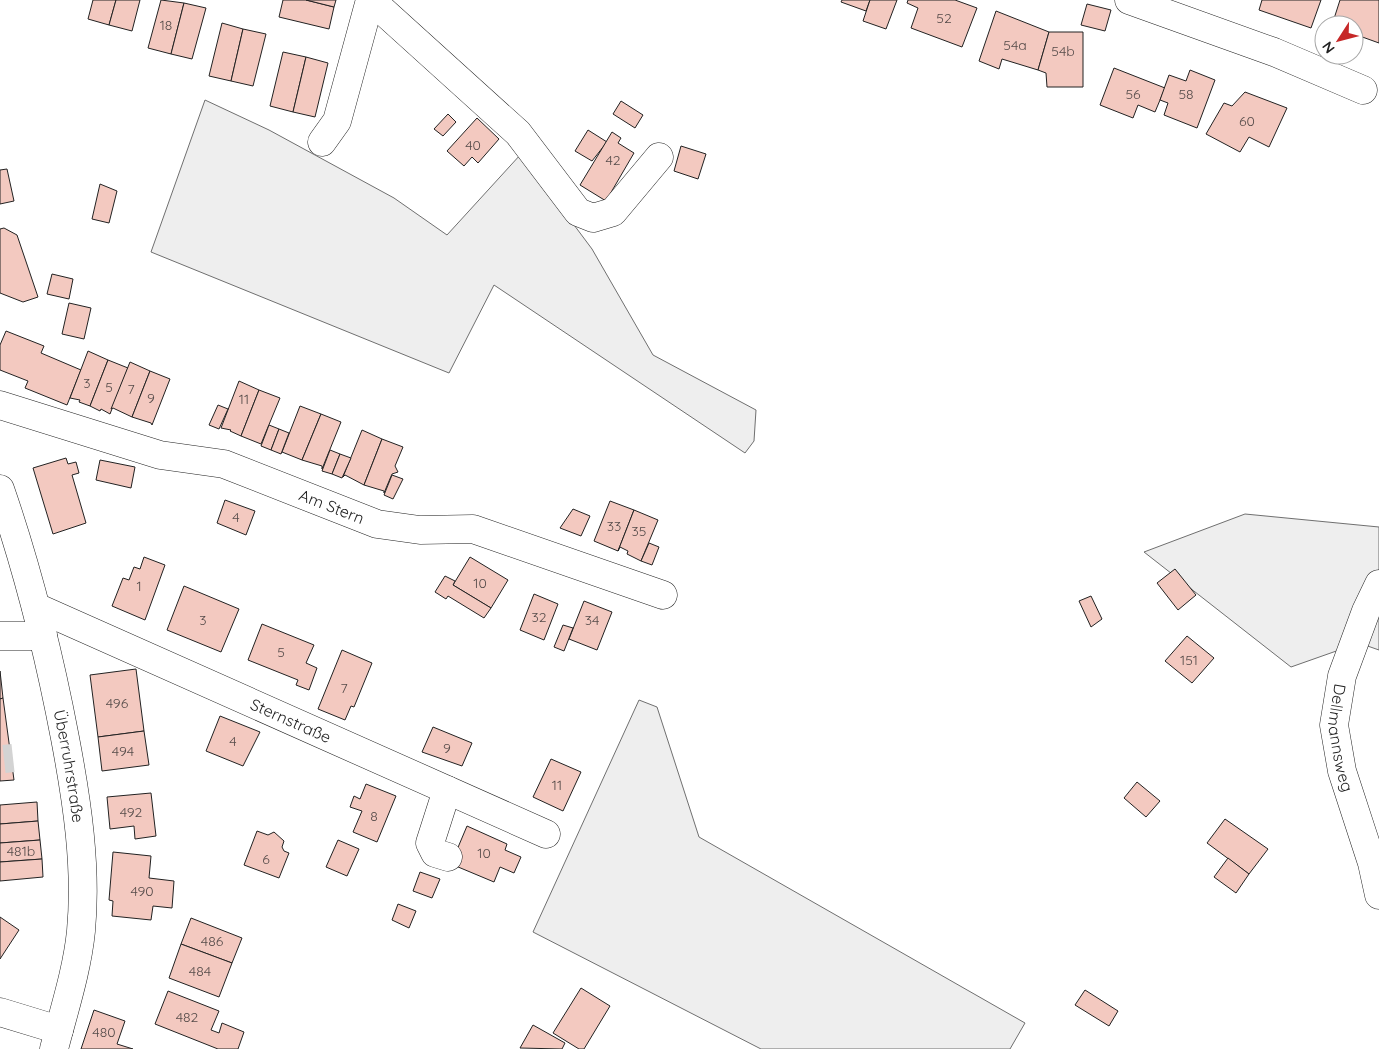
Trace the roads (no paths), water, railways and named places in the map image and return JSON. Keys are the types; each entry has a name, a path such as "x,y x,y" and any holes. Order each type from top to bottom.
{"street":[{"path":"322,142 337,121 370,0 518,133 578,212 593,218 613,212 659,157"},
{"path":"1129,0 1274,52 1363,90"},
{"name":"Am Stern","path":"0,405 160,455 224,464 376,524 420,530 473,529 663,595"},
{"name":"Überruhrstraße","path":"0,488 36,607 75,788 81,871 81,929 76,962 56,1040"},
{"name":"Dellmannsweg","path":"1379,584 1366,611 1342,676 1334,725 1342,771 1372,863 1379,895"},
{"name":"Sternstraße","path":"36,607 546,834"},
{"path":"0,636 43,636"},
{"path":"447,790 430,843 435,853 448,857"},
{"path":"0,1012 56,1040"}],"tunnel":[{"path":"4,759 13,758"}]}
